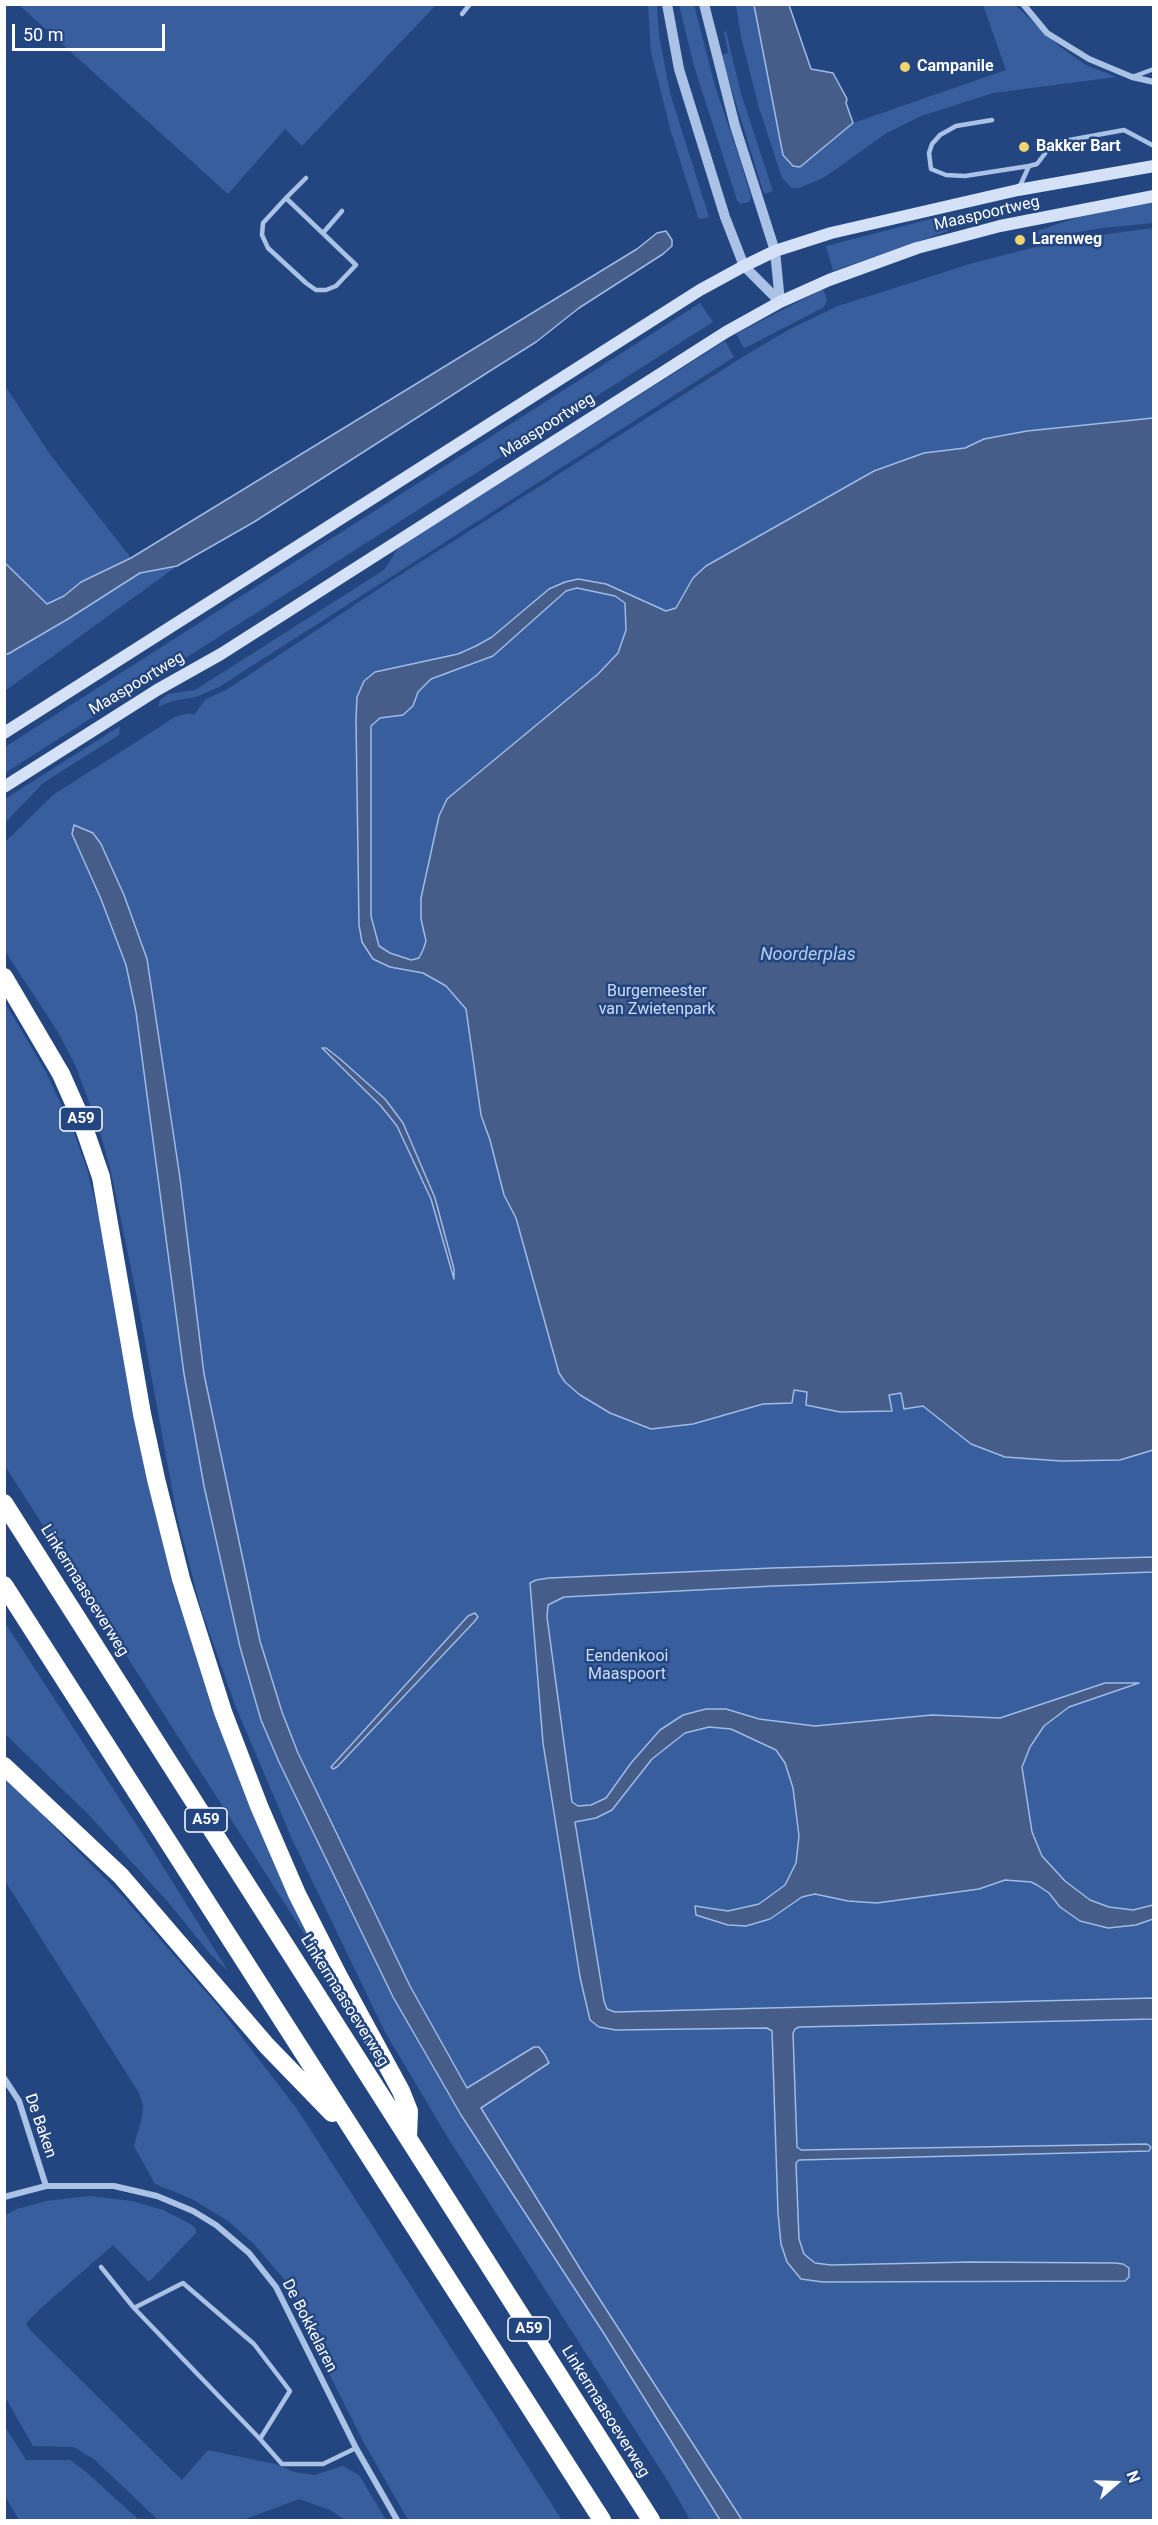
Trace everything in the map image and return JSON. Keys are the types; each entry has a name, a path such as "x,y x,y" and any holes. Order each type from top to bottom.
{"highway":[{"name":"A59","path":"4,977 61,1074 81,1119 101,1177 142,1414 156,1479 181,1580 224,1712 259,1806 297,1893 338,1975 401,2091 409,2111 408,2138"},
{"name":"Linkermaasoeverweg","path":"4,1503 651,2520"},
{"name":"A59","path":"4,1585 602,2520"},
{"name":"A59","path":"4,1766 122,1876 267,2046 362,2145"}],"main road":[{"name":"Maaspoortweg","path":"4,733 700,290 744,266 775,251 831,233 1018,190 1154,166"},
{"name":"Maaspoortweg","path":"4,787 156,690 221,654 726,332 780,302 829,280 917,248 1000,226 1154,196"}],"street":[{"path":"668,4 679,69 721,205 744,266 780,302"},
{"path":"704,4 735,126 775,251 780,302"},
{"path":"1023,4 1047,33 1089,59 1132,77 1154,82"},
{"name":"De Baken","path":"4,2078 19,2101 46,2186"},
{"name":"De Bokkelaren","path":"4,2197 46,2186 114,2186 158,2196 193,2211 230,2237 249,2253 276,2287 356,2448 398,2520"}],"lane":[{"path":"462,14 470,4"},
{"path":"1132,77 1154,69"},
{"path":"992,120 956,126 940,135 932,144 929,153 932,169 946,175 965,176 1029,166 1037,164 1053,142 1124,130 1154,146"},
{"path":"1018,190 1029,166"},
{"path":"286,198 356,265 336,286 326,290 316,290 268,248 262,235 263,223 286,198 306,178"},
{"path":"323,233 342,211"},
{"path":"101,2267 134,2308 282,2464 323,2463 356,2448"},
{"path":"134,2308 183,2283 254,2344 290,2391 260,2439"}],"green space":[{"path":"19,5 436,5 302,146 285,129 228,194"},
{"path":"648,5 657,5 659,35 670,93 709,217 700,219 698,217 671,132 651,52"},
{"path":"679,5 694,5 715,86 751,197 749,202 740,204 737,200 694,66"},
{"path":"736,5 754,5 783,155 793,166 800,167 853,123 1006,70 983,5 1015,5 1059,46 1086,65 1116,77 993,93 921,116 887,133 823,178 799,188 792,188 782,178 759,108 741,37"},
{"path":"726,31 741,94 773,191 764,194 721,55 728,53 724,32"},
{"path":"1153,202 1153,223 1102,228 1039,239 1037,231 1090,213"},
{"path":"946,215 948,231 833,271 826,246"},
{"name":"Burgemeester van Zwietenpark","path":"1153,228 1153,2520 742,2520 584,2275 481,2108 549,2063 545,2055 534,2047 467,2089 410,1986 298,1753 282,1712 260,1641 204,1374 180,1178 147,959 72,835 101,899 126,965 136,1012 184,1374 204,1486 240,1647 261,1720 279,1762 393,1997 461,2115 603,2332 720,2520 690,2520 669,2483 448,2138 385,2032 292,1839 235,1705 200,1606 177,1516 137,1298 111,1172 100,1132 76,1067 58,1032 5,951 4,843 53,795 175,717 189,713 194,715 206,699 226,690 397,577 790,329 838,306 973,263 1063,240"},
{"path":"823,289 827,300 824,307 743,347 736,334"},
{"path":"700,303 713,322 5,773 5,747"},
{"path":"725,341 734,357 219,687 196,697 172,701 158,707 160,700 168,694 195,690 384,570 398,548"},
{"path":"4,384 49,453 131,558 81,582 64,596 47,604 5,563"},
{"path":"177,566 5,691 4,654 9,654 68,619 140,573"},
{"path":"120,726 119,735 43,783 5,823 5,799"},
{"path":"4,1001 46,1072 73,1130 87,1169 100,1220 157,1517 173,1586 219,1724 314,1945 312,1946 5,1466"},
{"path":"5,1623 147,1841 228,1971 211,1955 168,1902 88,1814 5,1734"},
{"path":"4,1776 125,1899 218,2006 297,2109 562,2520 408,2520 364,2443 315,2346 299,2306 283,2278 254,2244 228,2221 192,2199 155,2184 134,2146 142,2117 143,2105 139,2093 5,1881"},
{"path":"89,2196 132,2201 163,2210 192,2225 196,2233 149,2282 113,2245 26,2323 30,2330 182,2480 208,2450 314,2475 343,2466 359,2475 386,2520 345,2520 330,2510 299,2499 243,2520 158,2520 95,2460 74,2447 33,2446 5,2397 5,2215 17,2209 46,2201"},
{"path":"4,2425 26,2460 70,2460 139,2520 19,2520 5,2496"}],"water":[{"path":"754,5 789,5 811,69 833,73 847,99 846,103 853,123 800,167 793,166 783,155"},
{"path":"666,231 672,240 672,246 663,254 579,308 536,342 254,522 177,566 140,573 68,619 5,654 5,563 47,604 64,596 81,582 131,558 637,249 657,233"},
{"name":"Noorderplas","path":"1153,418 1153,1450 1120,1460 1061,1461 1005,1457 971,1444 923,1406 904,1409 901,1393 889,1395 892,1411 840,1412 806,1405 807,1392 794,1390 792,1403 763,1404 693,1424 651,1429 610,1413 580,1395 565,1382 559,1373 516,1218 504,1195 481,1115 466,1009 446,986 423,973 390,967 373,959 362,942 359,925 357,697 364,681 375,672 458,654 476,646 492,637 549,589 565,582 578,579 606,584 666,611 676,608 693,578 706,566 874,471 924,453 965,448 984,439 1027,431","holes":["577,588 615,596 625,603 626,630 618,653 598,674 447,799 439,816 421,898 421,919 426,941 419,958 411,960 390,953 379,946 371,916 371,726 380,718 403,715 413,706 418,692 431,679 493,656 566,591"]},
{"path":"74,825 93,833 101,844 124,895 147,959 180,1178 204,1374 260,1641 282,1712 298,1753 410,1986 467,2088 534,2047 539,2047 545,2055 549,2063 481,2108 584,2275 742,2520 720,2520 603,2332 461,2115 393,1997 279,1762 261,1720 240,1647 204,1486 184,1374 136,1012 126,965 101,899 72,834"},
{"path":"322,1048 326,1048 339,1058 385,1099 403,1123 435,1198 454,1269 454,1279 431,1199 397,1126 381,1106"},
{"path":"1153,1557 1153,1572 774,1586 564,1597 548,1605 547,1617 572,1802 578,1806 591,1805 606,1798 631,1763 660,1730 683,1715 706,1709 726,1709 759,1719 815,1726 932,1715 1000,1718 1105,1683 1139,1683 1069,1707 1044,1726 1030,1747 1022,1767 1032,1832 1042,1856 1065,1881 1090,1900 1109,1907 1133,1910 1153,1905 1153,1919 1136,1925 1108,1928 1080,1921 1060,1907 1049,1893 1037,1885 1031,1882 1005,1880 979,1889 877,1903 848,1901 815,1894 802,1897 770,1919 746,1926 728,1925 696,1915 695,1906 728,1911 759,1904 785,1885 796,1863 799,1836 793,1788 785,1763 776,1750 731,1729 709,1727 685,1733 652,1759 612,1810 596,1818 575,1822 604,2001 607,2009 615,2012 1153,1998 1153,2019 799,2027 793,2033 797,2147 801,2150 1147,2144 1151,2147 1149,2151 799,2160 796,2163 799,2239 804,2254 815,2263 831,2265 970,2262 1115,2263 1129,2268 1129,2277 1125,2281 823,2282 801,2279 787,2262 781,2244 772,2031 767,2028 616,2030 599,2027 590,2020 580,1977 543,1743 530,1583 549,1578 773,1568"},
{"path":"475,1613 478,1617 474,1622 333,1769 331,1767 468,1616"}],"place":[{"name":"Campanile","path":"905,67"},
{"name":"Bakker Bart","path":"1024,147"},
{"name":"Larenweg","path":"1020,240"}],"park label":[{"name":"Eendenkooi Maaspoort","path":"627,1666"}]}
